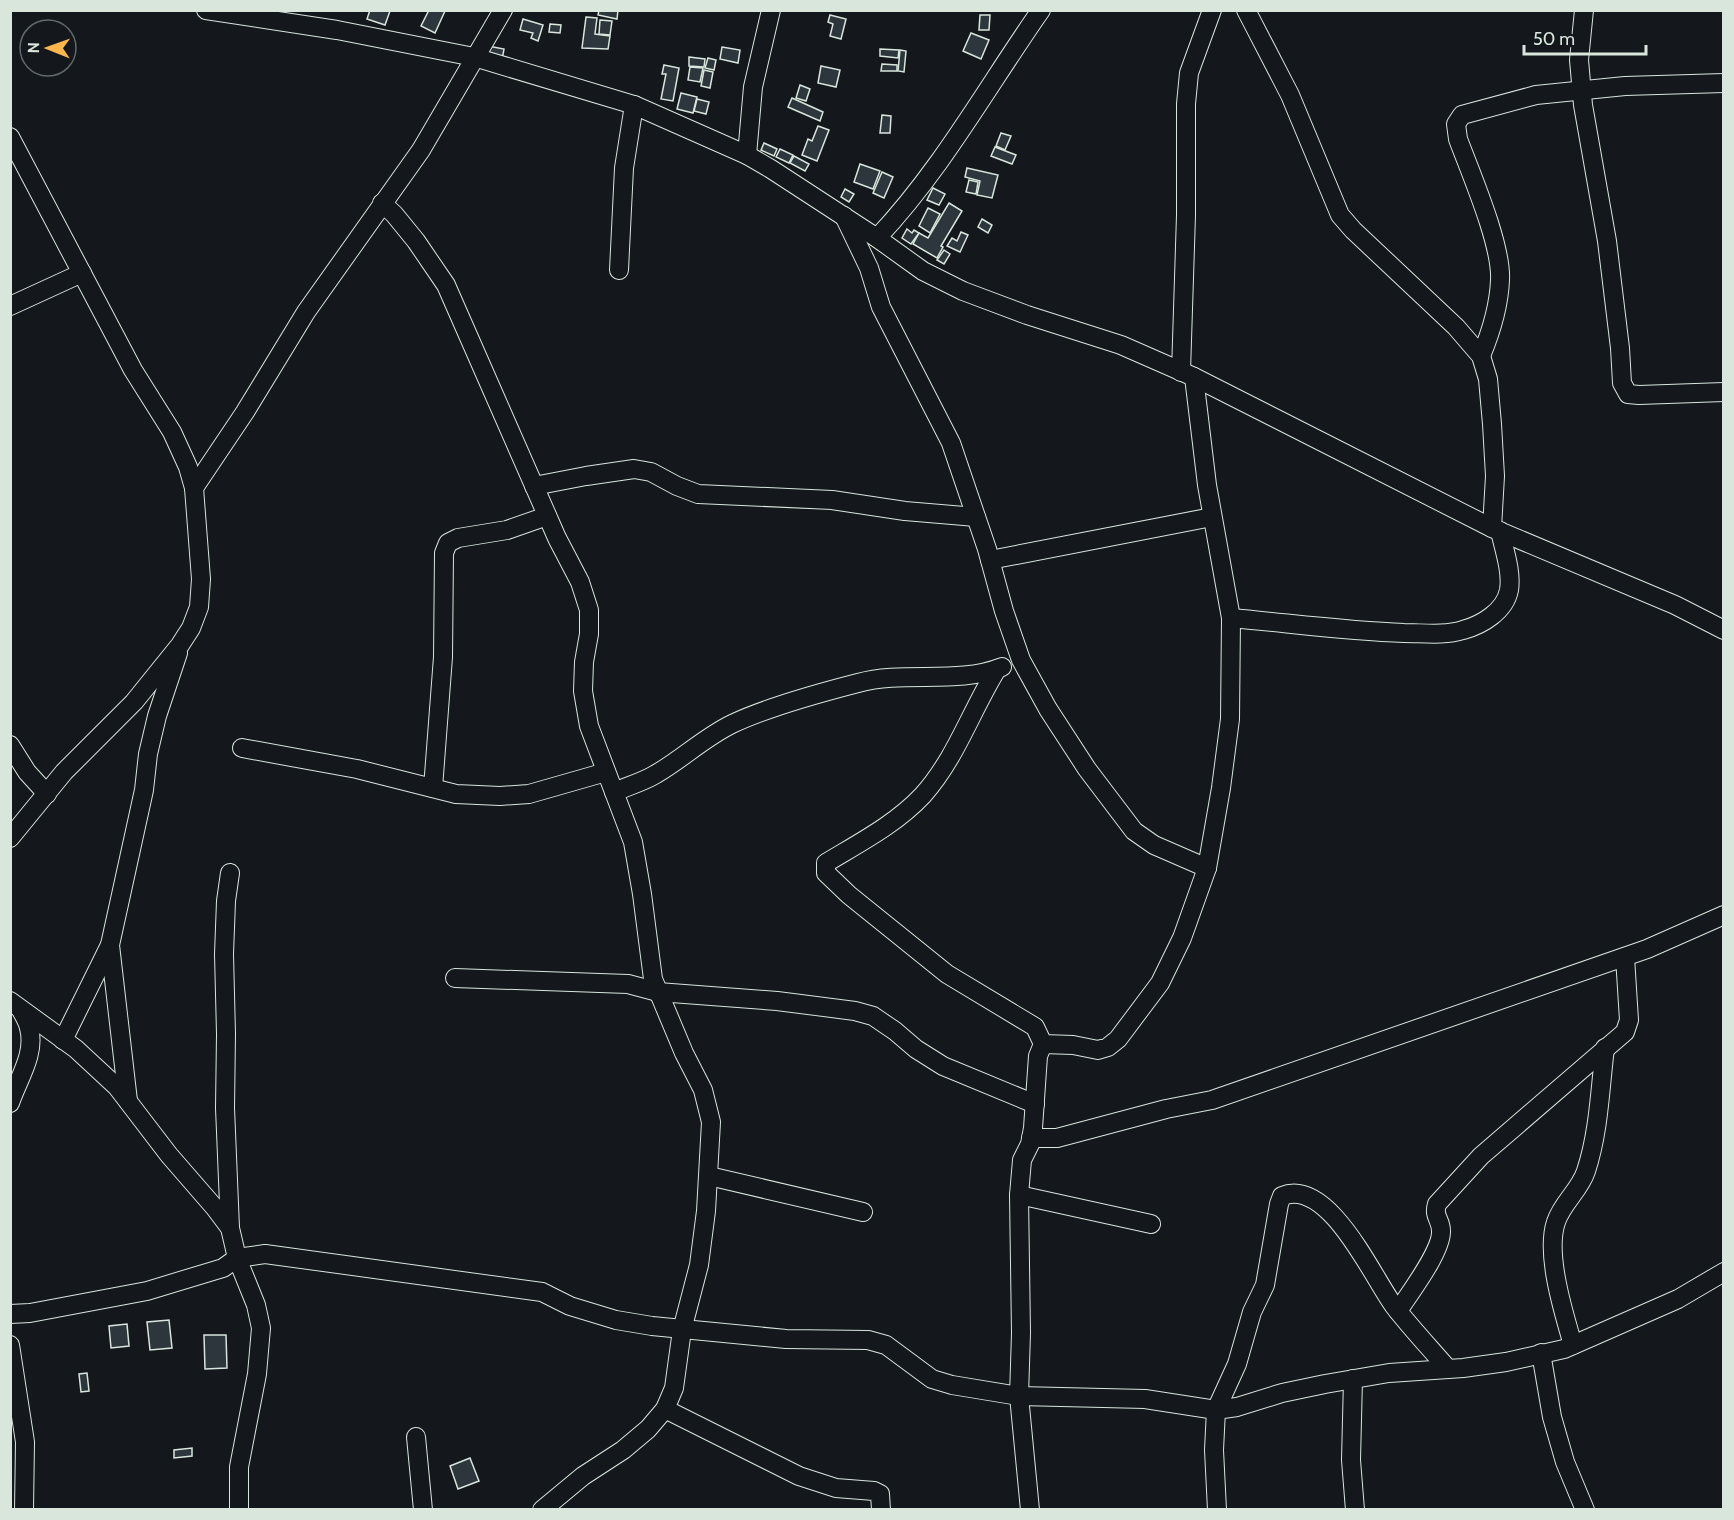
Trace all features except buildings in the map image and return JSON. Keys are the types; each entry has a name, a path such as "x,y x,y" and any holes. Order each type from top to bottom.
{"street":[{"path":"206,10 300,17 337,30 474,57 634,105 747,155 844,216 923,271 963,291 1027,315 1121,345 1187,374 1496,530 1675,605 1724,630"},
{"path":"194,488 245,412 306,312 421,150 503,10"},
{"path":"747,155 753,87 771,10"},
{"path":"877,238 939,165 1041,10"},
{"path":"1043,1044 1073,1045 1098,1050 1108,1047 1118,1040 1160,983 1182,938 1207,868 1221,788 1230,718 1231,618 1212,517 1197,408 1187,374 1186,104 1189,73 1212,10"},
{"path":"1231,618 1371,632 1446,633 1476,626 1498,612 1509,591 1509,575 1496,530 1495,476 1488,379 1481,356 1455,327 1340,215 1290,95 1246,10"},
{"path":"1584,10 1579,60 1607,241 1622,383 1628,394 1724,392"},
{"path":"1481,356 1491,333 1501,278 1498,256 1458,139 1456,124 1462,114 1536,94 1582,89 1724,82"},
{"path":"619,270 624,168 634,105"},
{"path":"10,137 133,370 172,432 188,466 194,488 200,554 199,607 191,628 180,645 134,702 64,772 10,838"},
{"path":"382,203 416,241 446,285 534,486 580,582 589,610 583,691 589,726 633,842 650,961 658,992 684,1053 703,1090 711,1122 709,1176 699,1265 682,1330 674,1388 665,1409 648,1430 623,1450 583,1476 542,1509"},
{"path":"844,216 869,268 881,307 951,443 1021,660 1048,709 1087,769 1134,831 1154,845 1207,868"},
{"path":"10,306 82,273"},
{"path":"1197,408 1218,390"},
{"path":"534,486 634,469 651,472 698,494 832,500 905,511 976,517"},
{"path":"433,788 443,657 444,553 448,543 458,538 507,530 548,516"},
{"path":"990,561 1212,517"},
{"path":"31,1051 61,1038 110,945 144,790 148,754 157,716 169,685 180,645"},
{"path":"614,792 656,775 712,735 732,724 808,698 861,682 900,677 979,674 1021,660"},
{"path":"997,669 981,695 947,764 923,795 899,817 825,863 824,868 826,873 849,895 947,974 1035,1027 1043,1044 1038,1056 1031,1138 1022,1160 1019,1195 1021,1333 1019,1396 1030,1509"},
{"path":"10,745 27,772 46,794"},
{"path":"242,748 357,769 456,794 500,796 529,794 606,772"},
{"path":"230,873 226,901 224,954 225,1107 230,1228 237,1258 256,1305 261,1328 257,1374 239,1467 239,1509"},
{"path":"1031,1138 1057,1138 1166,1109 1212,1100 1624,957 1724,915"},
{"path":"110,945 128,1101"},
{"path":"1398,1311 1424,1272 1438,1243 1441,1230 1434,1212 1437,1203 1481,1156 1625,1032 1629,1020 1624,957"},
{"path":"455,978 628,984 658,992 777,1001 855,1011 873,1016 916,1049 943,1066 1035,1104"},
{"path":"16,1005 76,1049 108,1079 230,1228"},
{"path":"10,1103 31,1051 29,1029 16,1005"},
{"path":"1574,1345 1563,1311 1556,1277 1553,1240 1555,1224 1563,1206 1586,1173 1605,1048"},
{"path":"709,1176 863,1212"},
{"path":"1217,1509 1214,1450 1216,1410 1237,1364 1252,1312 1265,1285 1282,1196 1296,1193 1306,1196 1324,1208 1342,1225 1398,1311 1448,1369"},
{"path":"1019,1195 1151,1224"},
{"path":"10,1314 30,1313 147,1291 223,1268 237,1258 265,1254 542,1292 570,1306 616,1320 682,1330 786,1339 868,1340 886,1345 932,1379 952,1385 1019,1396 1145,1399 1216,1410 1237,1407 1282,1393 1353,1379 1389,1373 1506,1362 1564,1349 1678,1299 1724,1272"},
{"path":"10,1346 25,1442 24,1509"},
{"path":"1541,1353 1552,1417 1565,1462 1586,1509"},
{"path":"1353,1379 1351,1460 1355,1509"},
{"path":"665,1409 799,1476 837,1488 874,1491 880,1494 881,1509"},
{"path":"416,1437 423,1509"}]}
